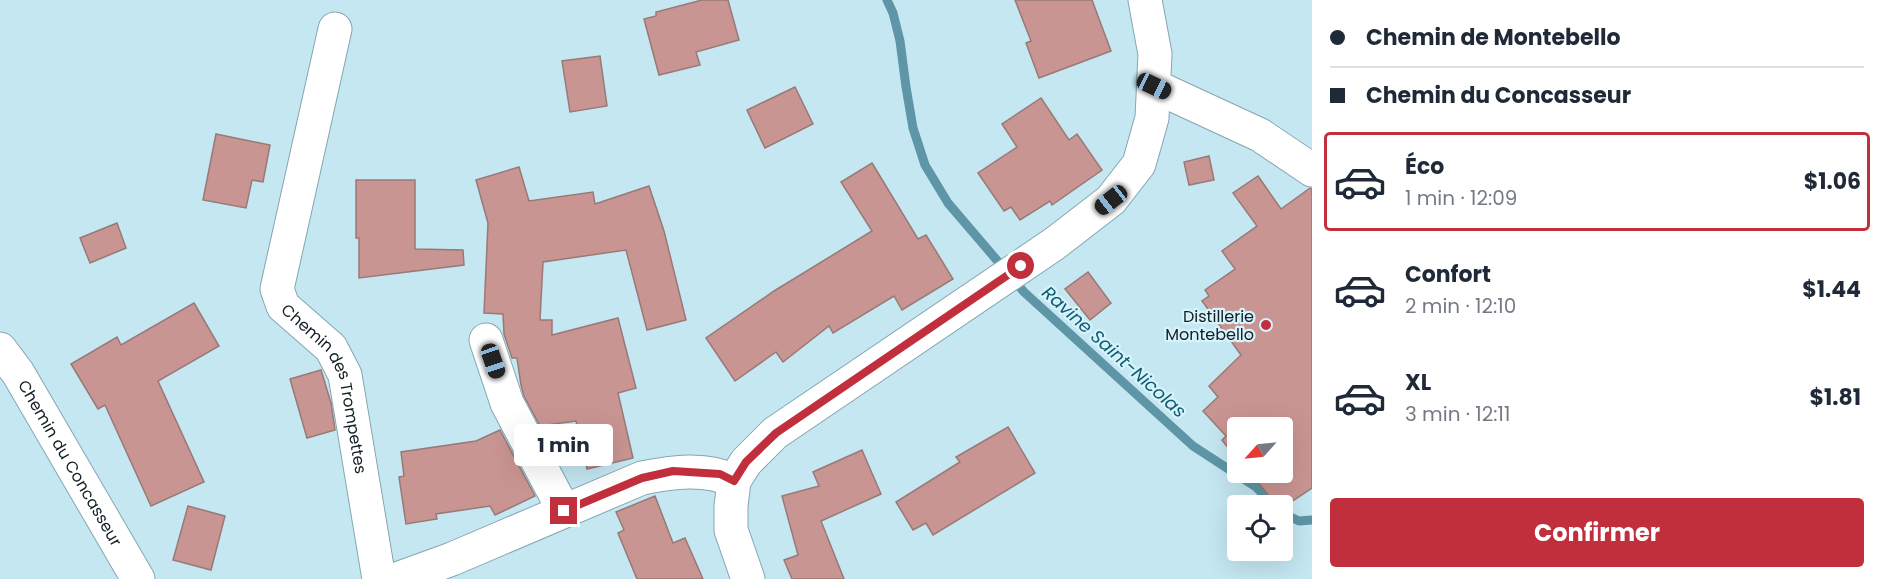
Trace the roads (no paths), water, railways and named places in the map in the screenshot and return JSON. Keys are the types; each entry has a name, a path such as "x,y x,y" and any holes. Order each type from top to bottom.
{"street":[{"path":"748,579 731,530 734,481 746,462 776,433 1054,244 1111,200 1140,164 1152,118 1155,54 1145,0"},
{"name":"Chemin des Trompettes","path":"334,29 277,289 283,306 331,348 345,375 379,579"},
{"path":"1154,86 1260,135 1312,170"},
{"path":"486,340 507,403 564,511"},
{"name":"Chemin du Concasseur","path":"0,349 18,373 138,579"},
{"path":"397,579 452,559 642,478 673,471 720,474 734,481"}],"waterway":[{"name":"Ravine Saint-Nicolas","path":"887,0 900,41 913,128 925,165 948,203 1024,292 1193,446 1256,487 1264,495"},
{"name":"Ravine Saint-Nicolas","path":"1293,518 1299,521 1312,520"}],"place":[{"name":"Distillerie Montebello","path":"1266,325"}]}
